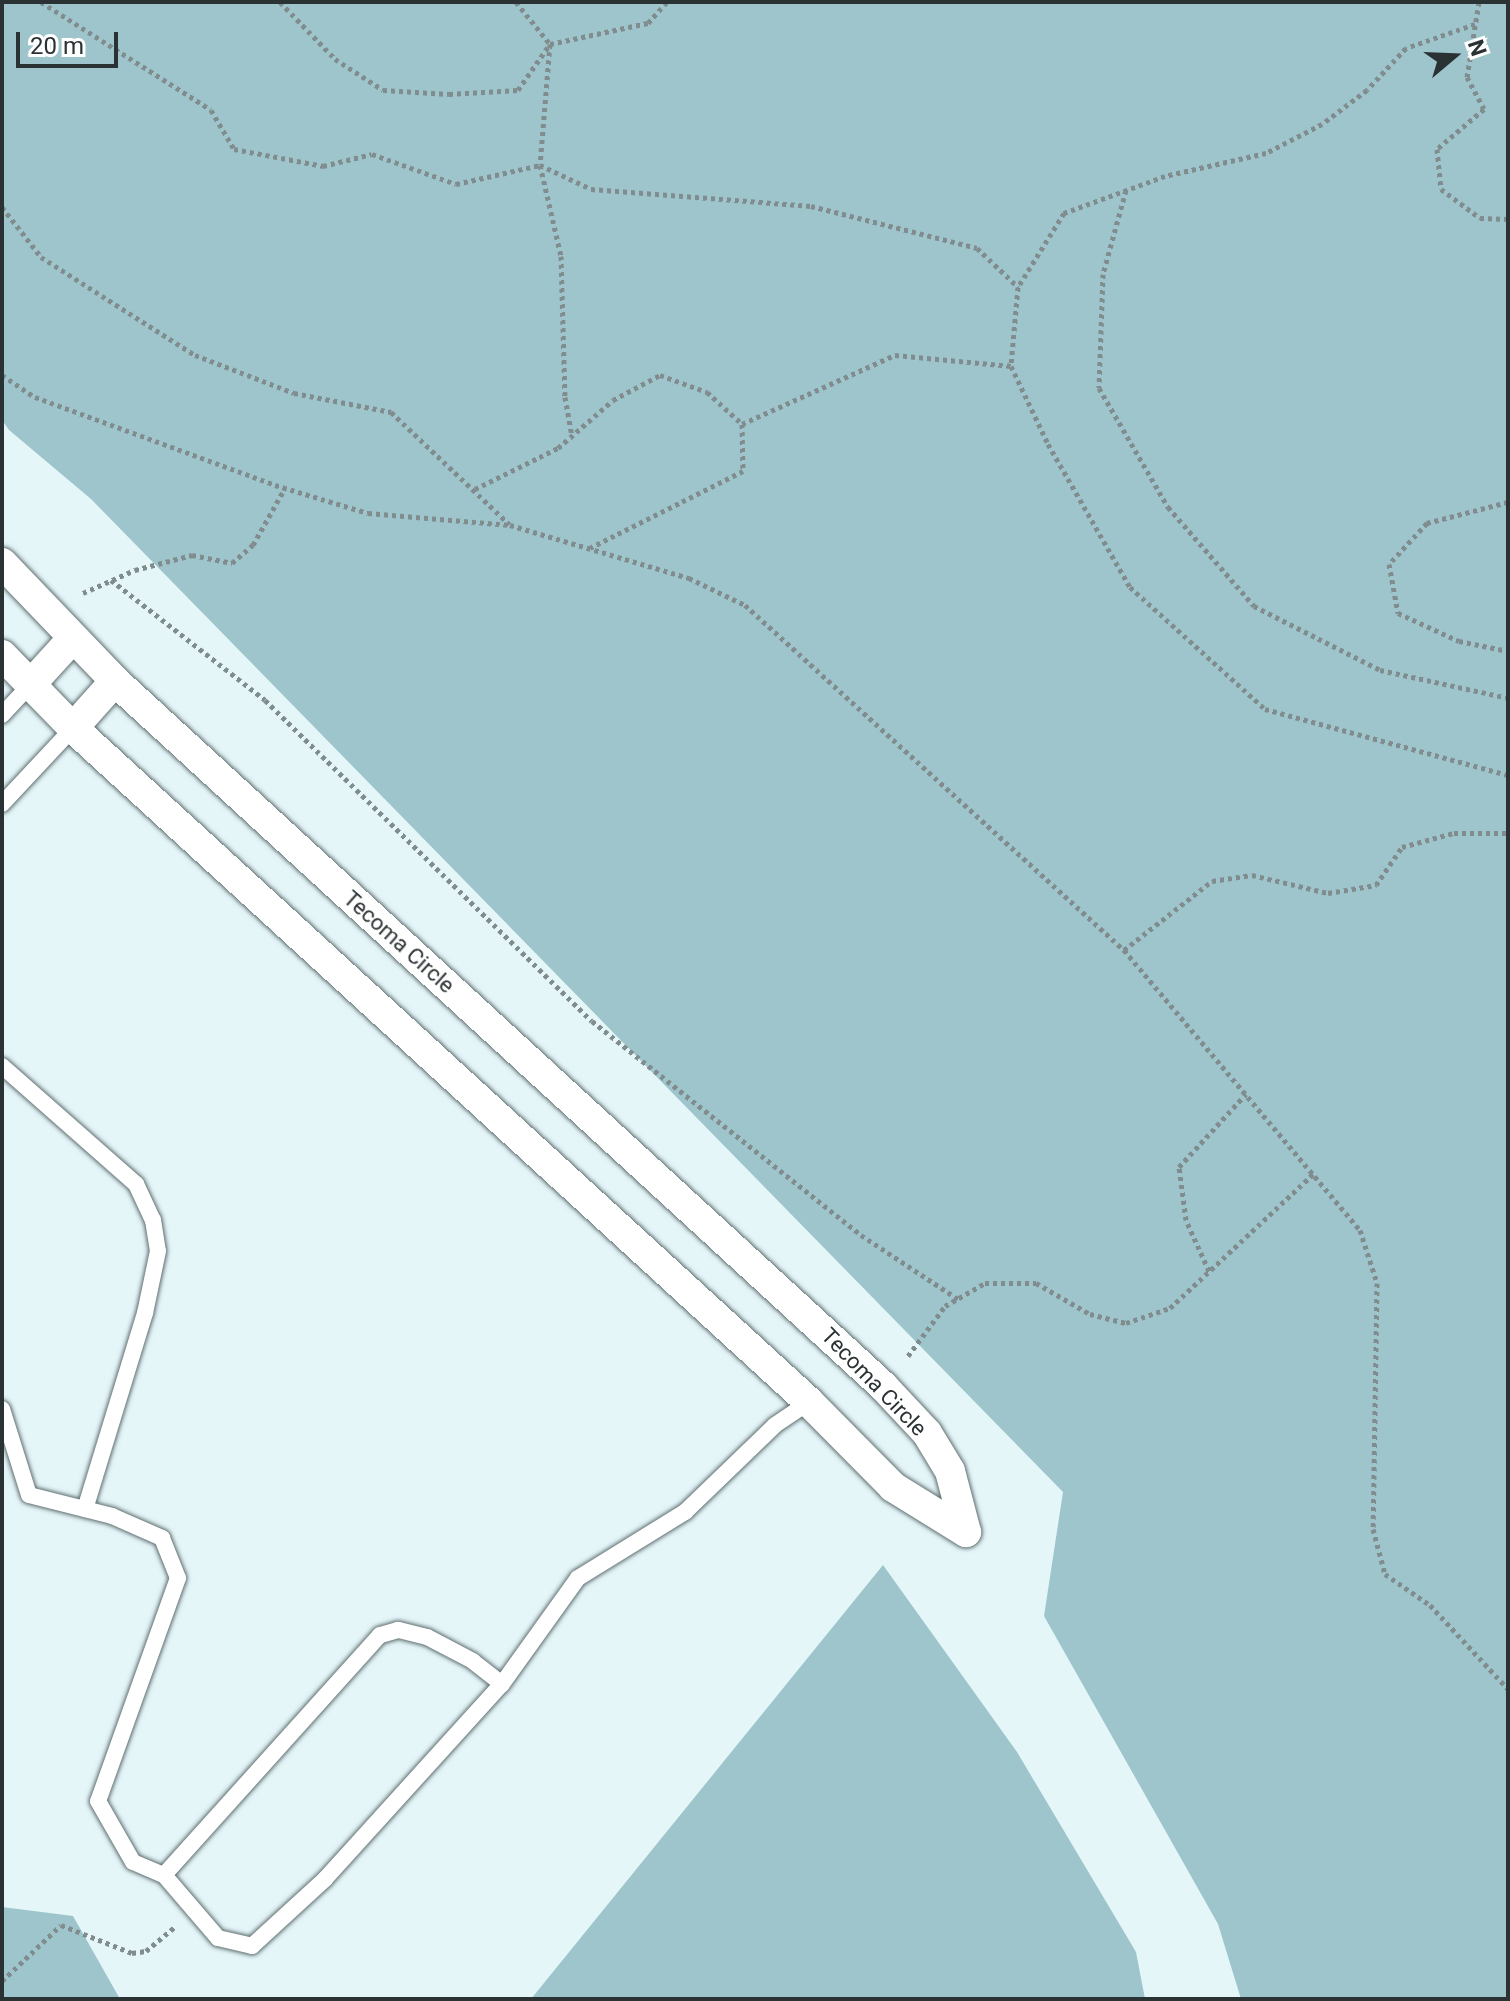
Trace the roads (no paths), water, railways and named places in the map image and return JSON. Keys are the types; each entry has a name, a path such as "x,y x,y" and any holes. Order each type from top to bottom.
{"street":[{"name":"Tecoma Circle","path":"2,563 115,681 883,1386 927,1433 950,1471 966,1532 893,1487 809,1402 73,728 2,655"},
{"path":"31,684 73,638"},
{"path":"73,728 115,681"}],"lane":[{"path":"2,715 31,684"},
{"path":"2,804 73,728"},
{"path":"2,1066 136,1184 153,1220 158,1251 145,1313 85,1509"},
{"path":"2,1409 29,1495 85,1509 162,1538 178,1578 98,1801 133,1862 164,1875 218,1938 252,1946 325,1879 502,1684 578,1578 685,1512 775,1425 809,1402"},
{"path":"164,1875 380,1635 398,1630 427,1637 473,1661 502,1684"}]}
